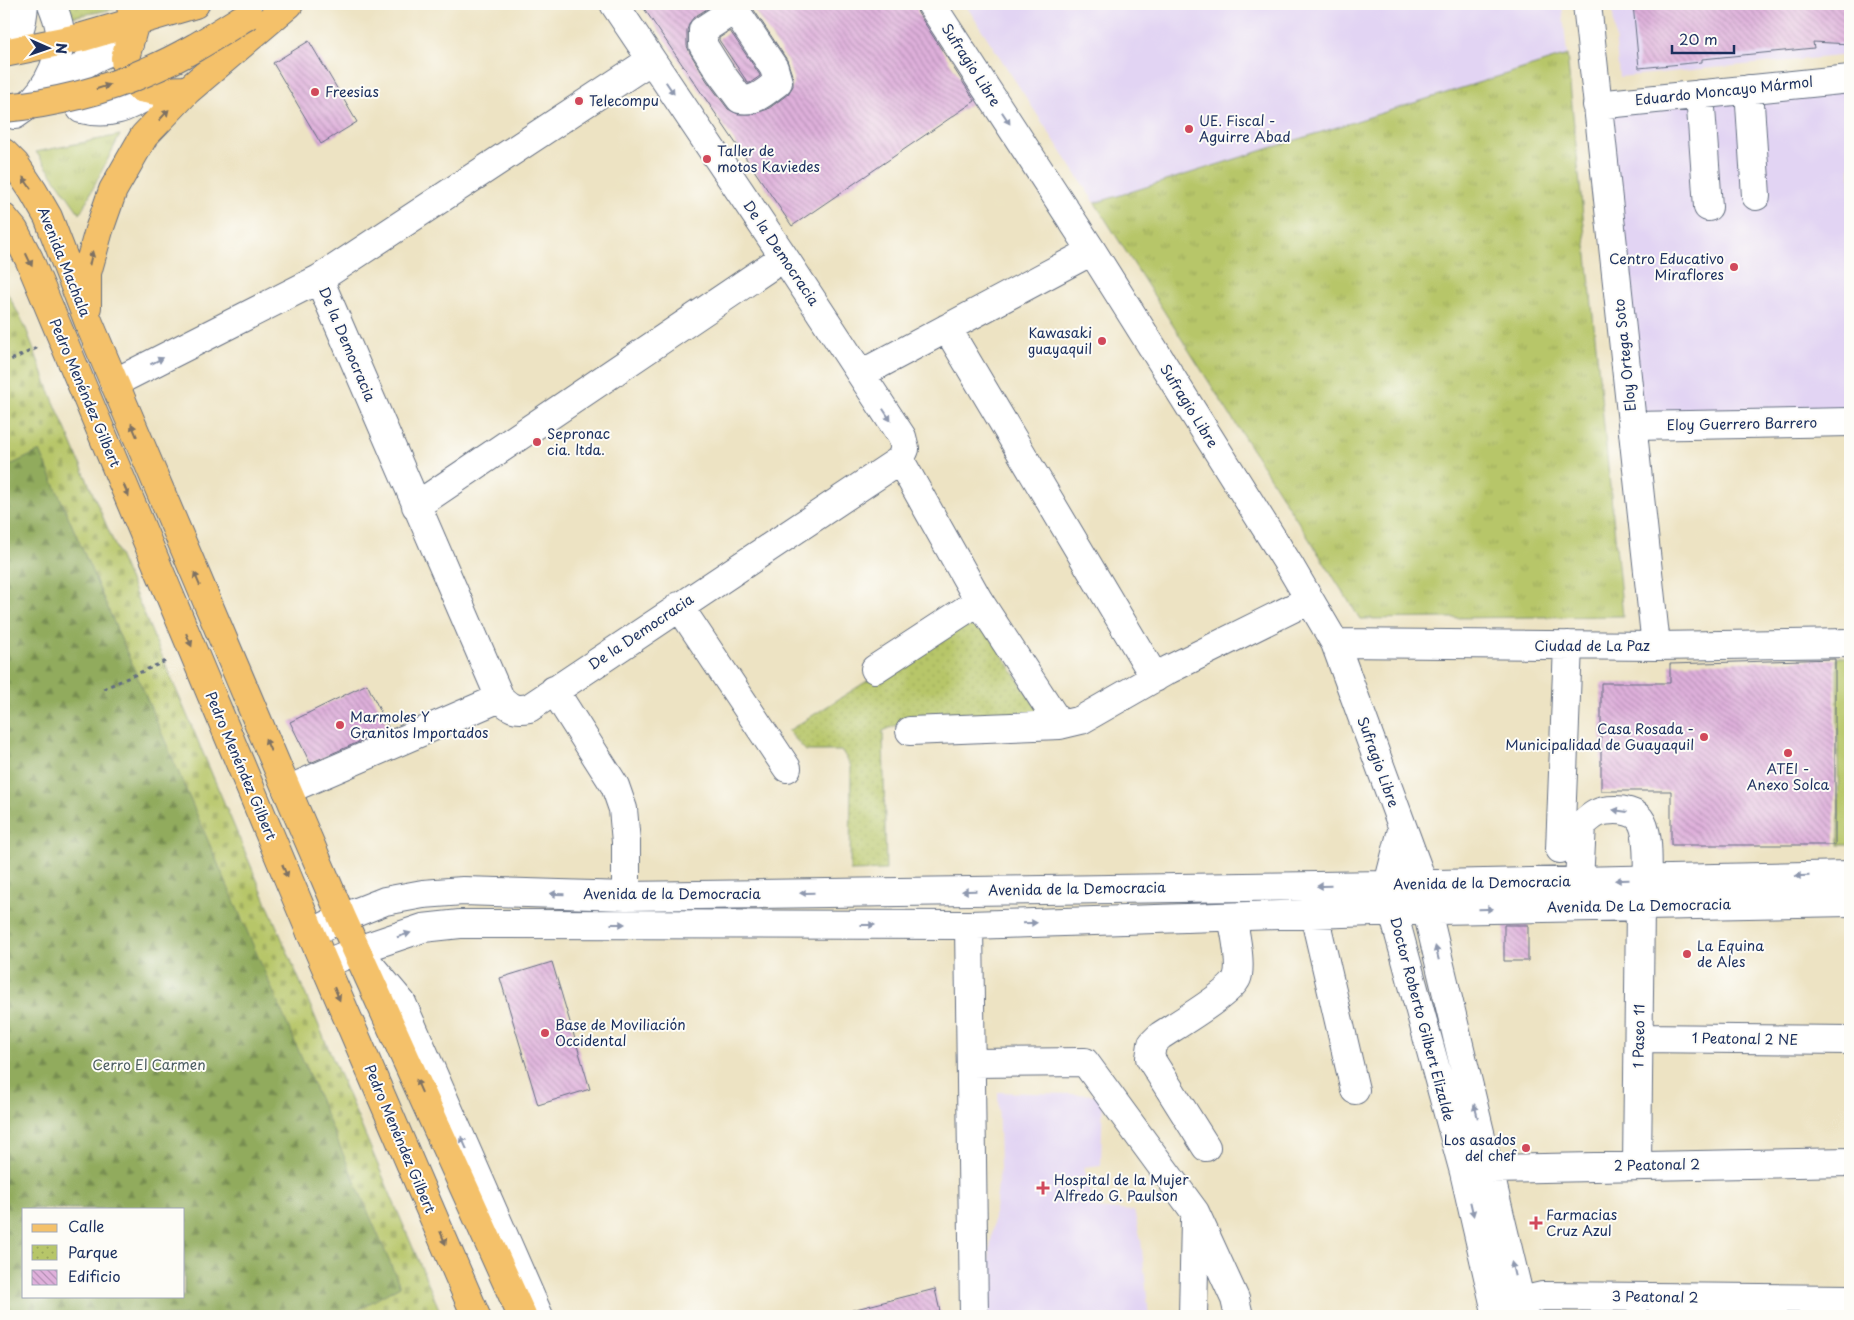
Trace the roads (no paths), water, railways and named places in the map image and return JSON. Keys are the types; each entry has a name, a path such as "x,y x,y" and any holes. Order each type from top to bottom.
{"main road":[{"path":"4,54 60,42 195,4"},
{"path":"288,4 188,90 144,136 114,190 92,252 87,274 86,294 89,323 342,918 522,1316"},
{"path":"4,108 79,95 131,78 185,53 257,9"},
{"path":"131,23 125,58 126,69 132,82 140,88 156,91 188,90"},
{"name":"Avenida Machala","path":"4,153 33,191 48,217 89,323"},
{"name":"Pedro Menéndez Gilbert","path":"4,218 14,230 29,259 324,964 476,1316"}],"street":[{"path":"4,49 15,40 22,22 24,4"},
{"path":"4,119 26,108 39,94 53,69 60,42 60,32 52,4"},
{"name":"De la Democracia","path":"114,383 320,280 500,698 510,709 529,708 900,460 905,449 902,437 614,4"},
{"name":"Sufragio Libre","path":"931,4 1092,251 1291,568 1334,643 1402,830"},
{"name":"Eloy Ortega Soto","path":"1587,4 1656,646"},
{"path":"131,23 96,58 82,65 75,73 72,94 81,109 111,112 123,109 156,91"},
{"path":"320,280 651,60"},
{"name":"Eduardo Moncayo Mármol","path":"1597,105 1850,79"},
{"path":"1749,89 1756,196"},
{"path":"1700,94 1708,207"},
{"path":"861,374 1092,251"},
{"path":"416,506 784,257"},
{"path":"947,328 1155,678"},
{"name":"Eloy Guerrero Barrero","path":"1633,426 1850,422"},
{"path":"900,460 979,601 1060,725"},
{"path":"910,731 1060,725 1081,720 1155,678 1309,600"},
{"path":"875,669 979,601"},
{"path":"679,606 787,768"},
{"name":"Ciudad de La Paz","path":"1334,643 1656,646 1850,643"},
{"path":"1560,848 1568,646"},
{"path":"554,690 615,786 623,810 626,842 626,896"},
{"path":"287,790 500,698"},
{"path":"1579,881 1582,825 1590,817 1604,810 1625,810 1640,818 1646,833 1648,880"},
{"name":"Doctor Roberto Gilbert Elizalde","path":"1402,830 1423,883 1477,1171 1497,1316"},
{"name":"Doctor Roberto Gilbert Elizalde","path":"1402,830 1388,885 1393,912 1523,1308"},
{"name":"Avenida de la Democracia","path":"311,933 385,901 423,894 462,891 626,896 1388,885 1850,875"},
{"name":"Avenida De La Democracia","path":"1427,911 1850,902"},
{"name":"1 Paseo 11","path":"1637,1165 1640,906"},
{"name":"Avenida de la Democracia","path":"324,964 358,950 423,928 460,924 969,925 1427,911"},
{"path":"1314,914 1355,1090"},
{"path":"1206,1147 1150,1058 1152,1044 1160,1036 1224,993 1237,979 1238,955 1232,917"},
{"path":"969,925 974,1316"},
{"path":"358,950 402,1003 539,1316"},
{"name":"1 Peatonal 2 NE","path":"1639,1038 1850,1040"},
{"path":"972,1063 1085,1062 1195,1212 1235,1299 1240,1316"},
{"name":"2 Peatonal 2","path":"1477,1171 1637,1165 1850,1162"},
{"path":"1193,1316 1195,1212"},
{"name":"3 Peatonal 2","path":"1523,1308 1543,1296 1850,1299"}],"place":[{"name":"Freesias","path":"315,92"},
{"name":"Telecompu","path":"579,101"},
{"name":"UE. Fiscal - Aguirre Abad","path":"1189,129"},
{"name":"Taller de motos Kaviedes","path":"707,159"},
{"name":"Centro Educativo Miraflores","path":"1734,267"},
{"name":"Kawasaki guayaquil","path":"1102,341"},
{"name":"Sepronac cia. ltda.","path":"537,442"},
{"name":"Marmoles Y Granitos Importados","path":"340,725"},
{"name":"Casa Rosada - Municipalidad de Guayaquil","path":"1704,737"},
{"name":"ATEI - Anexo Solca","path":"1788,753"},
{"name":"La Equina de Ales","path":"1687,954"},
{"name":"Base de Moviliación Occidental","path":"545,1033"},
{"name":"Los asados del chef","path":"1526,1148"},
{"name":"Hospital de la Mujer Alfredo G. Paulson","path":"1043,1188"},
{"name":"Farmacias Cruz Azul","path":"1536,1223"}],"park label":[{"name":"Cerro El Carmen","path":"149,1065"}]}
